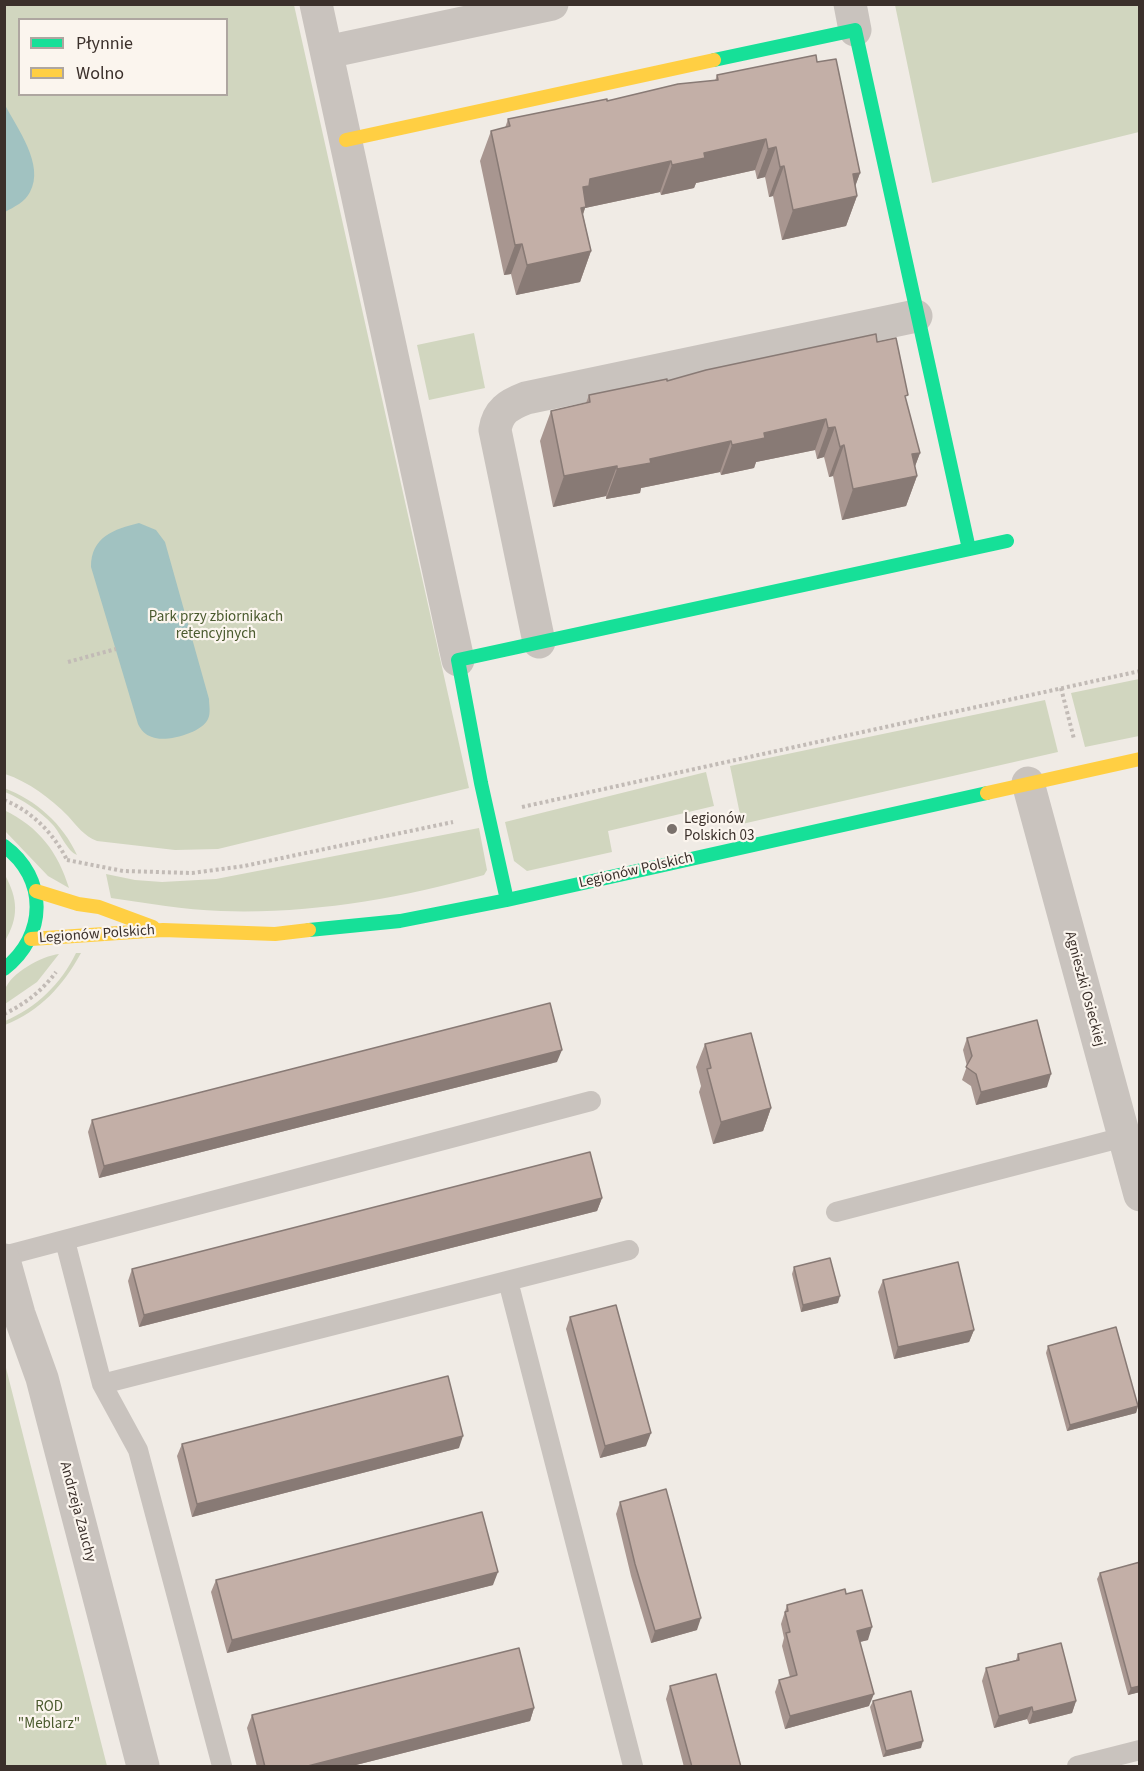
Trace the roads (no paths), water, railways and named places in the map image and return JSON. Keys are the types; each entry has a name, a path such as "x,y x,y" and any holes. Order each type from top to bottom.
{"street":[{"path":"316,4 458,660 481,783 507,900"},
{"path":"327,52 552,4"},
{"path":"346,140 852,17 969,549"},
{"path":"539,642 495,430 497,419 504,410 513,403 526,398 916,316"},
{"path":"458,660 1007,541"},
{"name":"Legionów Polskich","path":"31,939 163,930 275,934 400,921 507,900 1140,759"},
{"name":"Agnieszki Osieckiej","path":"1028,783 1140,1195"},
{"path":"4,846 26,868 36,891 37,915 31,939 20,955 4,969"},
{"name":"Legionów Polskich","path":"36,891 78,904 99,907 163,930"},
{"name":"Andrzeja Zauchy","path":"4,1258 19,1314 42,1378 142,1767"}],"lane":[{"path":"4,1258 591,1101"},
{"path":"836,1212 1124,1137"},
{"path":"65,1241 102,1384 138,1450 222,1767"},
{"path":"102,1384 629,1250"},
{"path":"508,1281 633,1767"},
{"path":"1077,1767 1140,1750"}],"water":[{"path":"5,105 28,147 34,170 34,181 28,196 5,212"},
{"path":"139,523 156,530 165,542 209,699 208,719 204,724 199,729 174,738 158,739 150,736 138,724 91,567 95,548 100,541 121,528"}],"place":[{"name":"Legionów Polskich 03","path":"672,829"}],"park label":[{"name":"Park przy zbiornikach retencyjnych","path":"216,626"},
{"name":"ROD \"Meblarz\"","path":"49,1716"}]}
